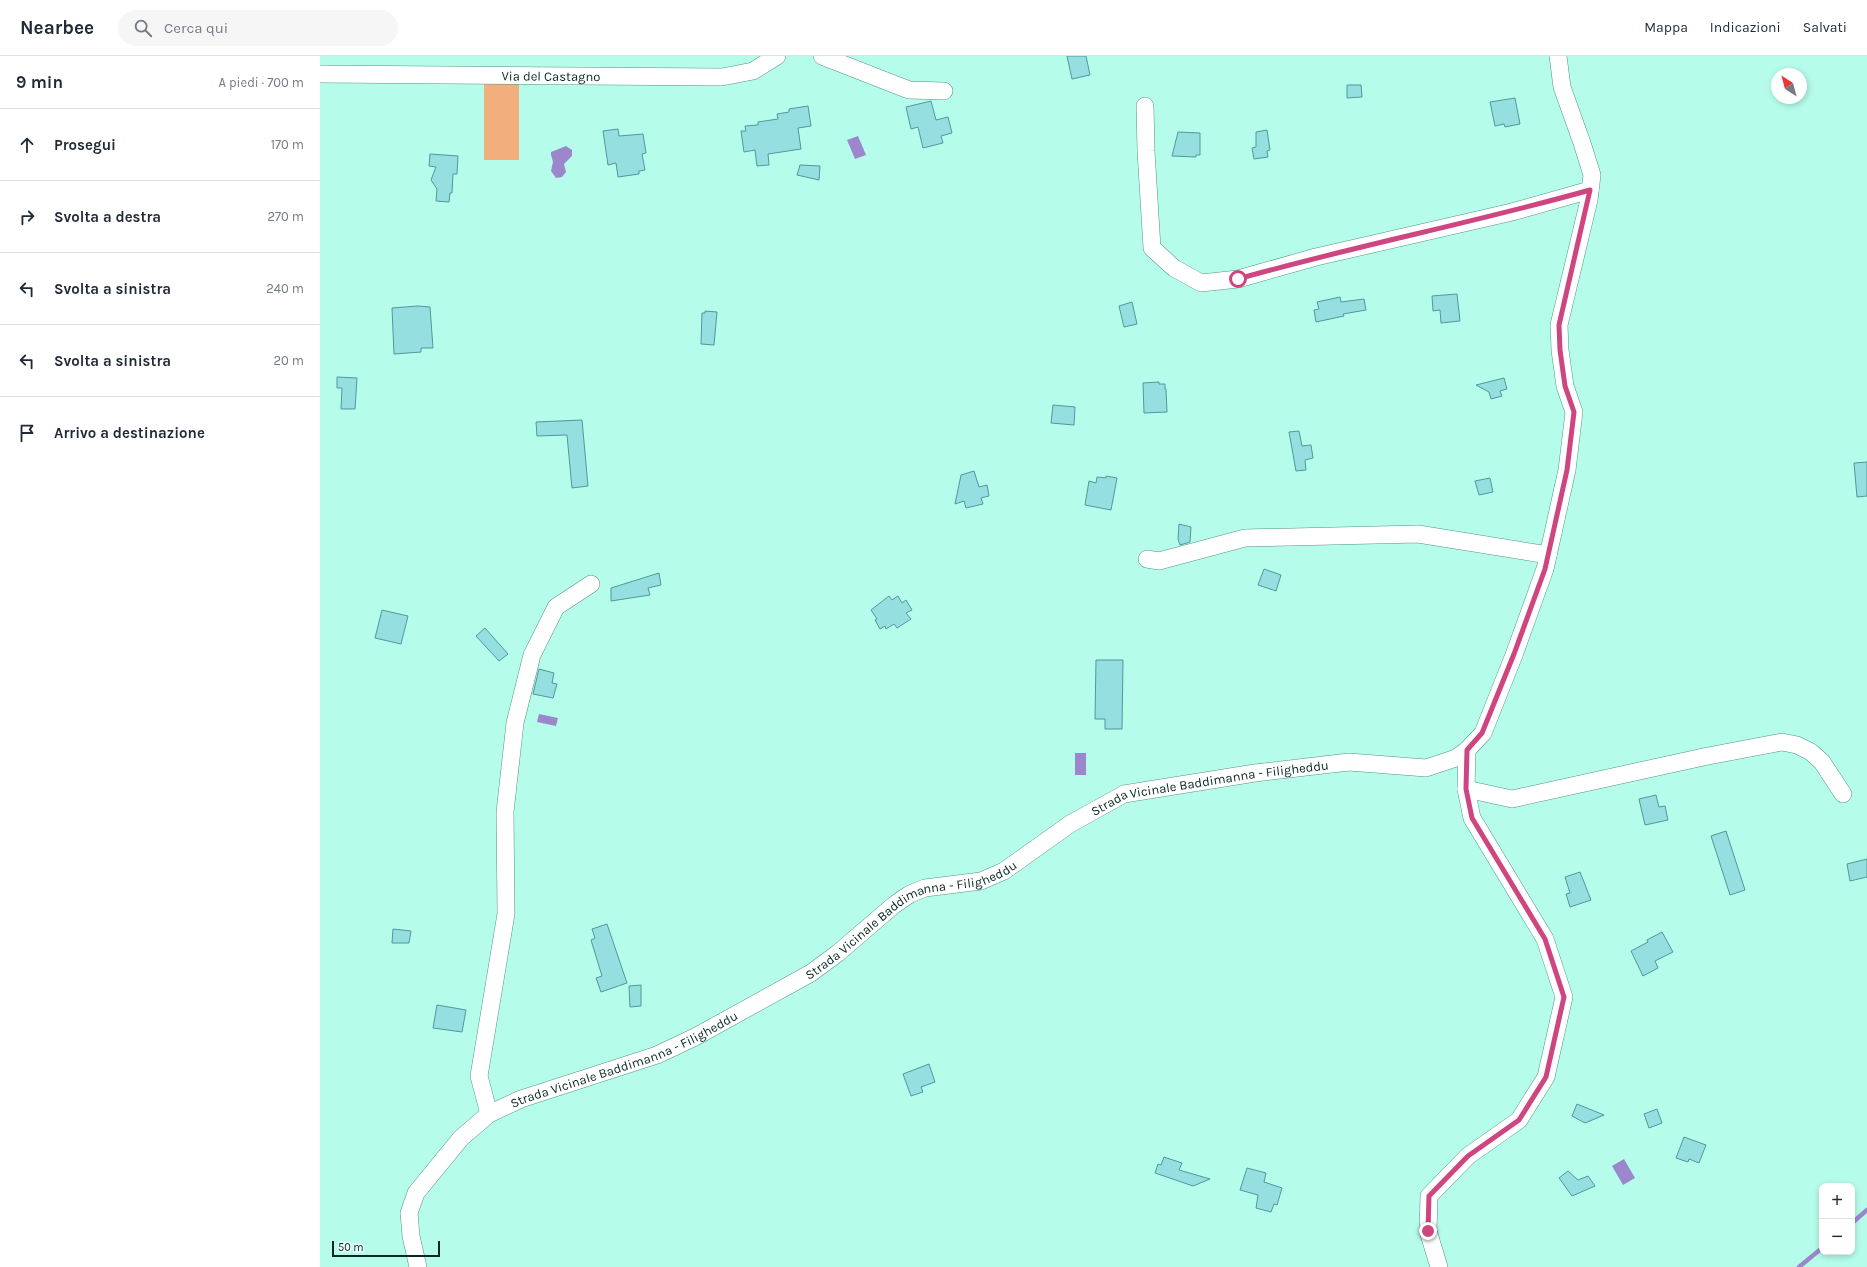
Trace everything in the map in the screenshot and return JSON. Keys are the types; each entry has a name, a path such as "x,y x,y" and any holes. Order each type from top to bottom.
{"street":[{"name":"Via del Castagno","path":"320,74 722,78 753,71 777,56"},
{"path":"822,56 909,90 944,91"},
{"name":"Strada Vicinale Baddimanna - Filigheddu","path":"418,1267 411,1236 409,1213 416,1192 460,1138 489,1114 521,1099 657,1055 694,1037 811,973 838,953 894,905 910,894 925,888 981,881 1004,871 1070,824 1124,794 1255,773 1349,762 1426,768 1456,758 1467,750 1482,733 1514,654 1545,569 1567,470 1574,412 1565,386 1560,350 1559,325 1590,190 1592,175 1562,87 1558,56"},
{"path":"1144,106 1152,248 1174,268 1201,283 1238,279 1316,257 1512,212 1590,190"},
{"path":"1147,559 1159,561 1244,538 1418,534 1548,555"},
{"path":"489,1114 479,1076 506,914 505,812 515,723 532,655 556,607 591,584"},
{"path":"1466,789 1512,799 1708,756 1782,742 1797,745 1811,752 1822,762 1843,794"},
{"path":"1439,1267 1428,1231 1429,1196 1468,1156 1519,1120 1546,1077 1564,997 1545,939 1472,818 1466,789 1467,750"}],"shaded area":[{"path":"484,83 519,83 519,160 484,160"},
{"path":"858,136 866,155 855,159 847,140"},
{"path":"566,146 572,150 572,156 564,164 566,172 562,177 556,178 551,171 553,162 551,152"},
{"path":"539,714 558,718 556,726 537,722"},
{"path":"1075,753 1086,753 1086,775 1075,775"},
{"path":"1624,1159 1635,1178 1623,1185 1612,1166"}],"building":[{"path":"1067,56 1086,56 1090,75 1072,79"},
{"path":"1347,85 1361,85 1362,97 1347,98"},
{"path":"1515,98 1520,124 1505,127 1504,124 1495,126 1490,102"},
{"path":"931,101 936,120 948,117 952,133 941,136 943,143 923,148 918,127 911,129 906,107"},
{"path":"808,106 811,126 798,128 801,149 768,154 769,165 757,166 755,150 744,152 741,131 746,131 745,126 758,125 758,122 778,119 777,114 789,112 789,109"},
{"path":"618,129 619,136 643,134 646,153 642,154 645,170 639,171 639,174 618,177 616,163 608,165 603,131"},
{"path":"1267,130 1270,150 1267,151 1268,157 1254,159 1252,148 1256,147 1256,132"},
{"path":"1178,132 1200,133 1200,155 1196,155 1196,157 1172,156"},
{"path":"430,154 458,156 457,174 453,174 452,193 450,193 449,202 436,201 437,189 431,180 436,167 429,166"},
{"path":"800,165 820,166 819,180 797,175"},
{"path":"1457,294 1460,321 1441,323 1440,310 1433,311 1432,296"},
{"path":"1340,297 1341,302 1364,299 1366,310 1343,314 1344,316 1316,322 1314,310 1319,309 1317,302"},
{"path":"1132,302 1137,324 1124,327 1119,306"},
{"path":"418,306 430,307 433,348 421,348 421,352 394,354 392,308"},
{"path":"705,311 717,312 714,345 701,344 702,313 705,313"},
{"path":"337,377 357,378 355,409 341,409 342,388 337,388"},
{"path":"1504,378 1507,389 1500,391 1502,396 1491,399 1489,392 1476,385"},
{"path":"1159,382 1159,384 1165,384 1167,412 1144,413 1143,383"},
{"path":"1053,405 1075,407 1074,425 1051,423"},
{"path":"582,420 588,486 572,488 567,435 537,436 536,422"},
{"path":"1299,431 1302,446 1311,445 1313,458 1305,460 1306,470 1296,471 1289,432"},
{"path":"1867,462 1867,496 1857,497 1854,463"},
{"path":"974,471 979,487 987,485 989,496 981,498 983,504 966,508 964,501 955,504 961,475"},
{"path":"1106,476 1117,478 1111,510 1085,505 1089,481 1096,483 1097,477 1106,478"},
{"path":"1490,478 1493,492 1479,495 1475,481"},
{"path":"1179,524 1191,527 1190,542 1180,545 1178,539"},
{"path":"1264,569 1281,575 1276,591 1258,585"},
{"path":"659,573 661,585 648,588 650,595 611,601 611,588"},
{"path":"889,596 892,600 898,596 902,603 906,600 912,610 906,613 911,619 897,628 894,624 886,629 885,626 880,629 875,620 877,619 871,610"},
{"path":"382,610 408,616 401,644 375,638"},
{"path":"485,628 508,654 499,661 476,636"},
{"path":"1096,660 1123,660 1122,729 1105,729 1105,719 1095,719"},
{"path":"539,669 554,673 552,683 557,684 553,698 533,694"},
{"path":"1656,795 1659,807 1665,806 1668,820 1645,825 1639,799"},
{"path":"1726,831 1745,890 1730,895 1711,836"},
{"path":"1867,859 1867,877 1850,881 1847,864"},
{"path":"1580,872 1591,900 1570,907 1566,894 1570,893 1565,877"},
{"path":"607,924 627,983 601,992 596,978 602,976 591,940 595,938 592,929"},
{"path":"393,929 411,931 409,943 392,943"},
{"path":"1662,932 1673,952 1655,961 1658,968 1643,976 1631,951 1648,942 1647,940"},
{"path":"641,985 641,1006 630,1007 629,986"},
{"path":"437,1005 466,1010 462,1032 433,1028"},
{"path":"929,1064 935,1082 921,1087 923,1092 911,1096 903,1074"},
{"path":"1577,1104 1604,1115 1585,1123 1572,1116"},
{"path":"1657,1109 1662,1123 1649,1128 1644,1114"},
{"path":"1684,1137 1706,1145 1699,1163 1689,1159 1688,1162 1676,1158"},
{"path":"1164,1157 1182,1163 1179,1170 1210,1179 1193,1186 1155,1173 1158,1164 1161,1165"},
{"path":"1247,1168 1266,1173 1264,1182 1282,1188 1277,1205 1274,1204 1271,1212 1256,1208 1258,1195 1240,1190"},
{"path":"1568,1171 1578,1180 1588,1176 1595,1186 1572,1196 1559,1178"}],"waterway":[{"path":"1855,1220 1867,1210"},
{"path":"1799,1267 1819,1250"}],"route":[{"path":"1238,279 1316,257 1512,212 1590,190 1589,200 1559,325 1560,350 1565,386 1574,412 1567,470 1545,569 1514,654 1482,733 1467,750 1466,789 1472,818 1545,939 1564,997 1546,1077 1519,1120 1468,1156 1429,1196 1428,1231"}]}
